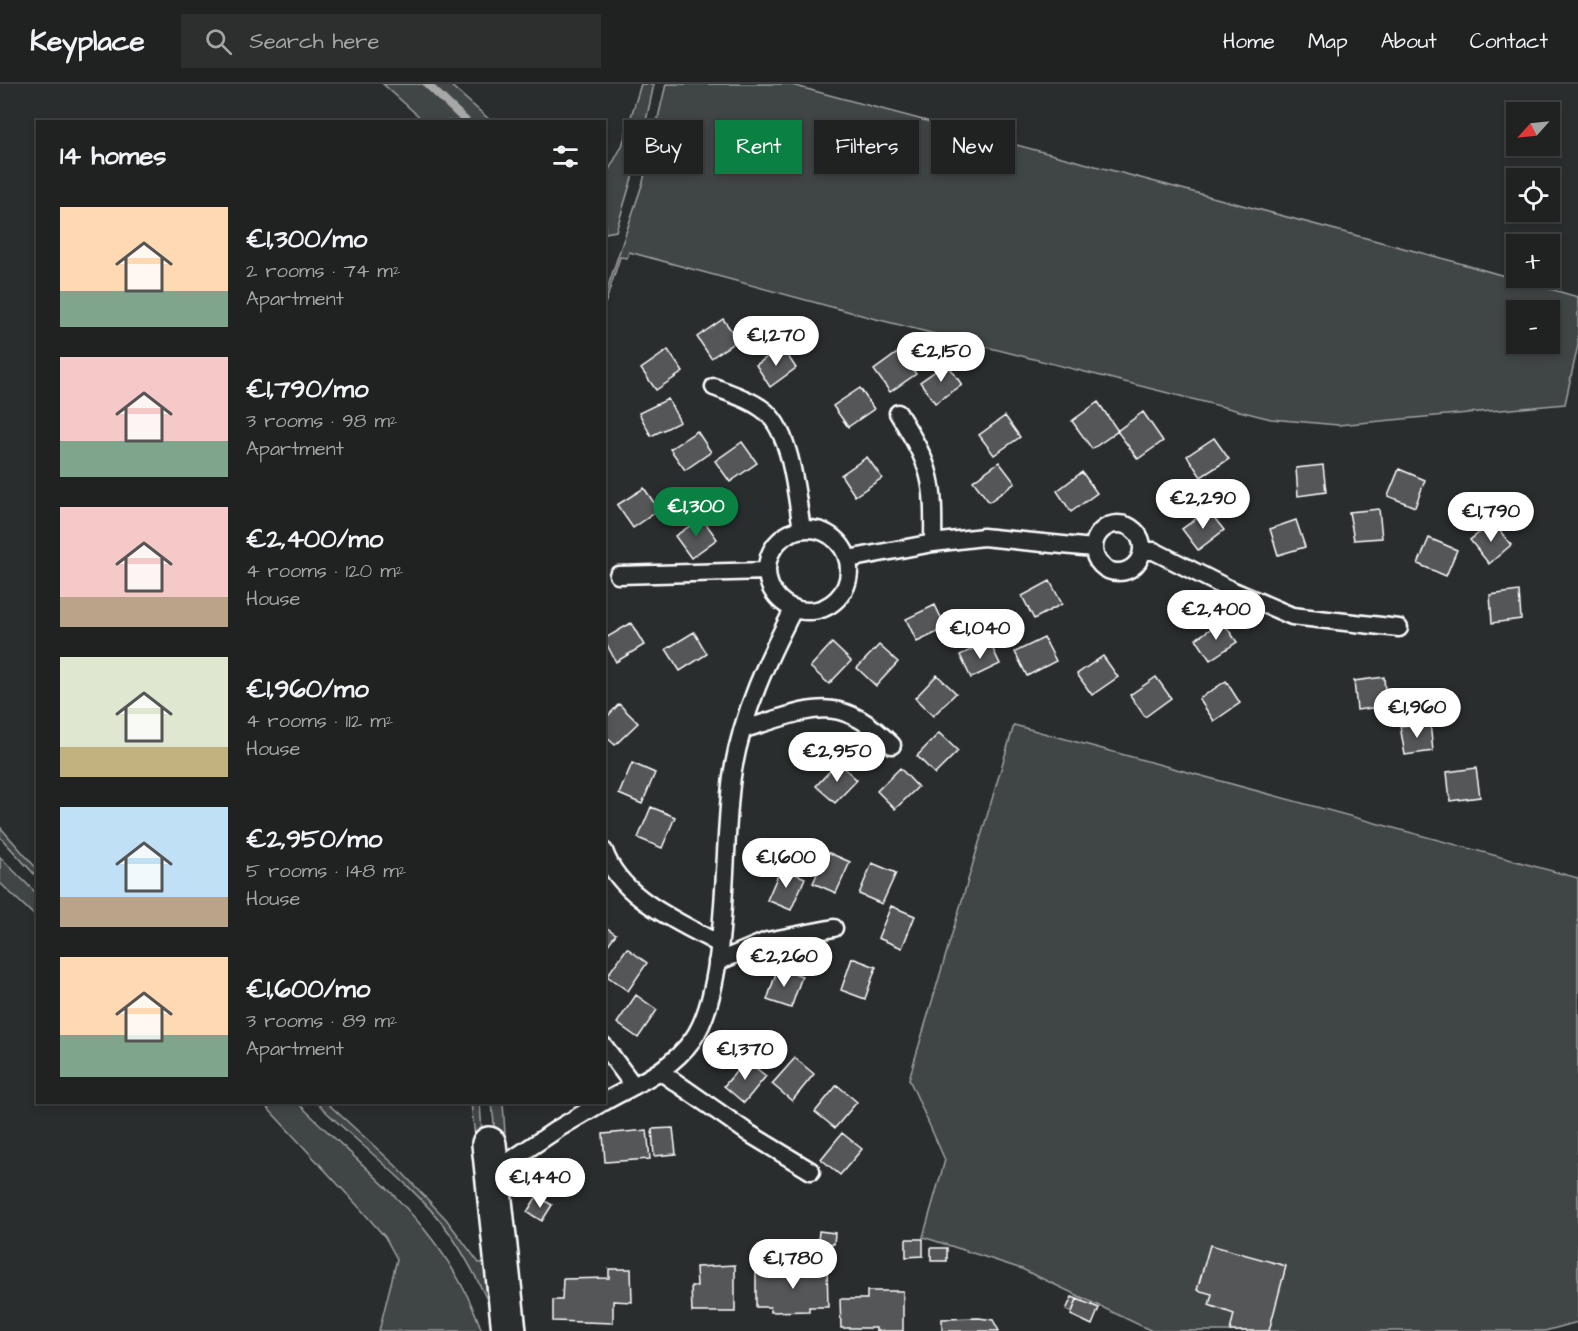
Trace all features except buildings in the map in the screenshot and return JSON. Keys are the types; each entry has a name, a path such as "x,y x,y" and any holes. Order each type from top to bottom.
{"street":[{"path":"491,1159 509,1331"}],"lane":[{"path":"714,387 762,408 774,420 789,459 802,529"},
{"path":"898,413 925,459 931,475 934,494 933,543"},
{"path":"1113,524 1125,525 1134,530 1141,539 1142,551 1134,567 1116,572 1100,565 1093,548 1096,537 1103,528 1113,524"},
{"path":"802,529 825,532 843,548 848,559 846,584 840,596 819,609 794,608 774,594 766,571 768,559 780,539 802,529"},
{"path":"848,559 933,543 1006,537 1093,548"},
{"path":"1142,551 1154,551 1229,589 1292,616 1399,628"},
{"path":"618,575 766,571"},
{"path":"606,1101 661,1072 679,1058 694,1037 706,1012 717,962 733,770 753,694 794,608"},
{"path":"744,729 799,712 837,709 855,714 871,724 892,745"},
{"path":"606,856 628,887 652,906 718,944"},
{"path":"717,962 766,941 834,928"},
{"path":"606,1049 634,1086"},
{"path":"661,1072 750,1134 811,1171"},
{"path":"491,1159 559,1128 601,1104"}],"shaded area":[{"path":"383,84 449,84 490,120 423,120"},
{"path":"641,84 654,84 646,120 630,120"},
{"path":"666,84 788,84 931,122 931,174 1015,174 1015,145 1506,276 1506,288 1546,288 1578,297 1578,345 1565,404 1338,425 1271,419 876,319 629,252 627,258 620,257 606,301 606,292 645,174 703,174 703,120 658,120"},
{"path":"624,139 624,174 633,174 616,231 606,233 606,175"},
{"path":"1014,725 1578,878 1578,1322 1545,1331 1152,1331 1022,1269 923,1237 945,1160 909,1079"},
{"path":"0,827 36,868 36,876 0,837"},
{"path":"0,857 36,893 36,917 0,883"},
{"path":"264,1104 299,1104 404,1206 448,1262 467,1295 482,1331 379,1331 397,1259 385,1237"},
{"path":"318,1104 328,1104 395,1165 446,1219 479,1263 490,1262 471,1104 480,1104 494,1315 461,1251 434,1213 402,1180"},
{"path":"492,1104 503,1104 506,1149 496,1145"}],"waterway":[{"path":"427,84 465,120"}]}
